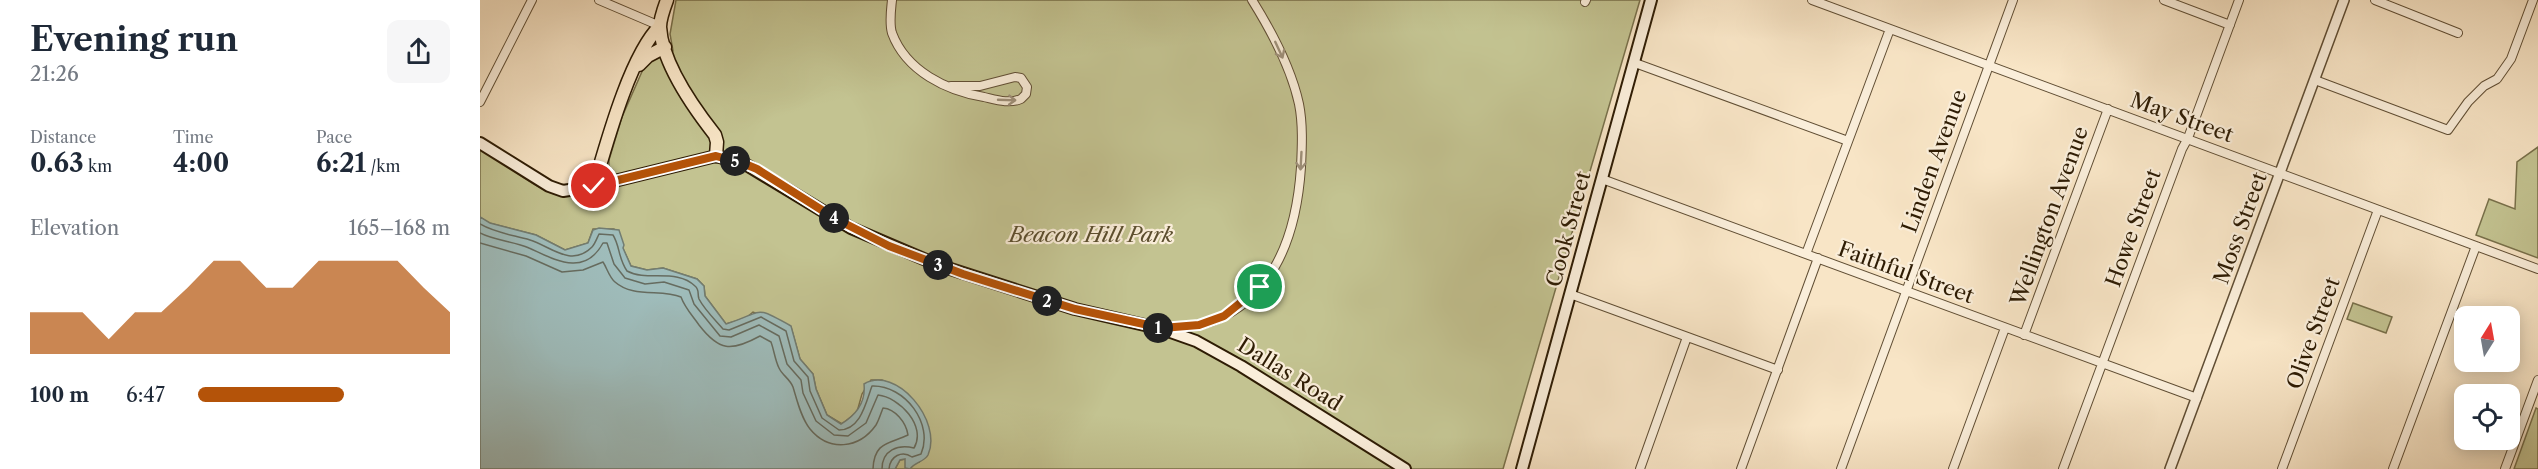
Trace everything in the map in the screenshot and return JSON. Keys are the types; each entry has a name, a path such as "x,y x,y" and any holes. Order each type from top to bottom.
{"main road":[{"path":"667,0 660,26 665,47 687,97 715,135 716,156"},
{"name":"Cook Street","path":"1522,469 1651,0"},
{"path":"594,186 609,135 632,77 651,35 660,26"},
{"path":"632,77 648,56 665,47"},
{"name":"Dallas Road","path":"480,143 557,189 571,191 716,156 745,164 757,169 851,228 938,265 1075,309 1162,328 1189,338 1216,351 1405,469"}],"street":[{"path":"480,102 532,0"},
{"path":"599,0 660,26"},
{"path":"892,0 892,31 905,56 922,73 966,94 1013,102 1024,97 1027,87 1023,80 1015,77 981,86 951,86"},
{"path":"1162,328 1199,325 1224,316 1254,293 1276,266 1291,231 1299,189 1302,128 1299,103 1281,54 1252,0"},
{"name":"May Street","path":"1812,0 2538,269"},
{"name":"Linden Avenue","path":"1841,469 2013,0"},
{"path":"2164,0 2230,25"},
{"name":"Howe Street","path":"2063,469 2181,149 2188,138 2239,0"},
{"name":"Moss Street","path":"2170,469 2344,0"},
{"path":"2375,0 2458,33"},
{"path":"2315,80 2448,130 2468,102 2484,86 2497,78 2511,59 2534,0"},
{"path":"1806,254 1890,29"},
{"path":"1635,63 1848,141"},
{"name":"Wellington Avenue","path":"2024,335 2108,109"},
{"name":"Faithful Street","path":"1602,179 2197,398"},
{"name":"Olive Street","path":"2282,469 2378,210"},
{"path":"2393,469 2476,246"},
{"path":"1741,469 1818,258"},
{"path":"1570,294 1778,370"},
{"name":"Wellington Avenue","path":"1953,469 2005,328"},
{"path":"1640,469 1687,337"},
{"path":"2505,469 2538,380"}],"green space":[{"name":"Beacon Hill Park","path":"676,0 1640,0 1503,469 895,469 900,460 906,459 906,463 919,462 891,384 882,380 871,380 862,394 857,412 842,424 827,415 816,389 813,374 800,359 791,327 753,312 746,318 726,324 705,296 704,286 697,279 663,268 647,270 631,266 614,229 593,229 588,243 565,250 536,235 489,223 480,217 480,147 535,185 558,195 585,194 614,187 613,170 609,166 609,160 622,117 648,58 673,51 670,34"},
{"path":"2538,147 2538,258 2476,235 2489,199 2515,209 2517,162"},
{"path":"2353,303 2392,317 2386,333 2347,319"},
{"path":"2536,408 2538,409 2538,469 2514,469"}],"water":[{"path":"480,217 490,223 536,235 565,250 588,243 593,230 599,228 619,230 623,248 631,266 647,270 663,268 697,279 704,286 705,296 726,324 758,312 770,315 791,326 800,359 813,374 816,389 827,415 841,424 851,417 862,403 864,384 877,380 890,382 902,389 914,400 929,427 931,441 928,455 910,469 905,468 905,459 900,460 895,469 480,469"}],"route":[{"path":"594,186 716,156 734,160 757,169 851,228 889,246 963,274 1075,309 1162,328 1199,325 1216,320 1248,299 1260,287"}]}
